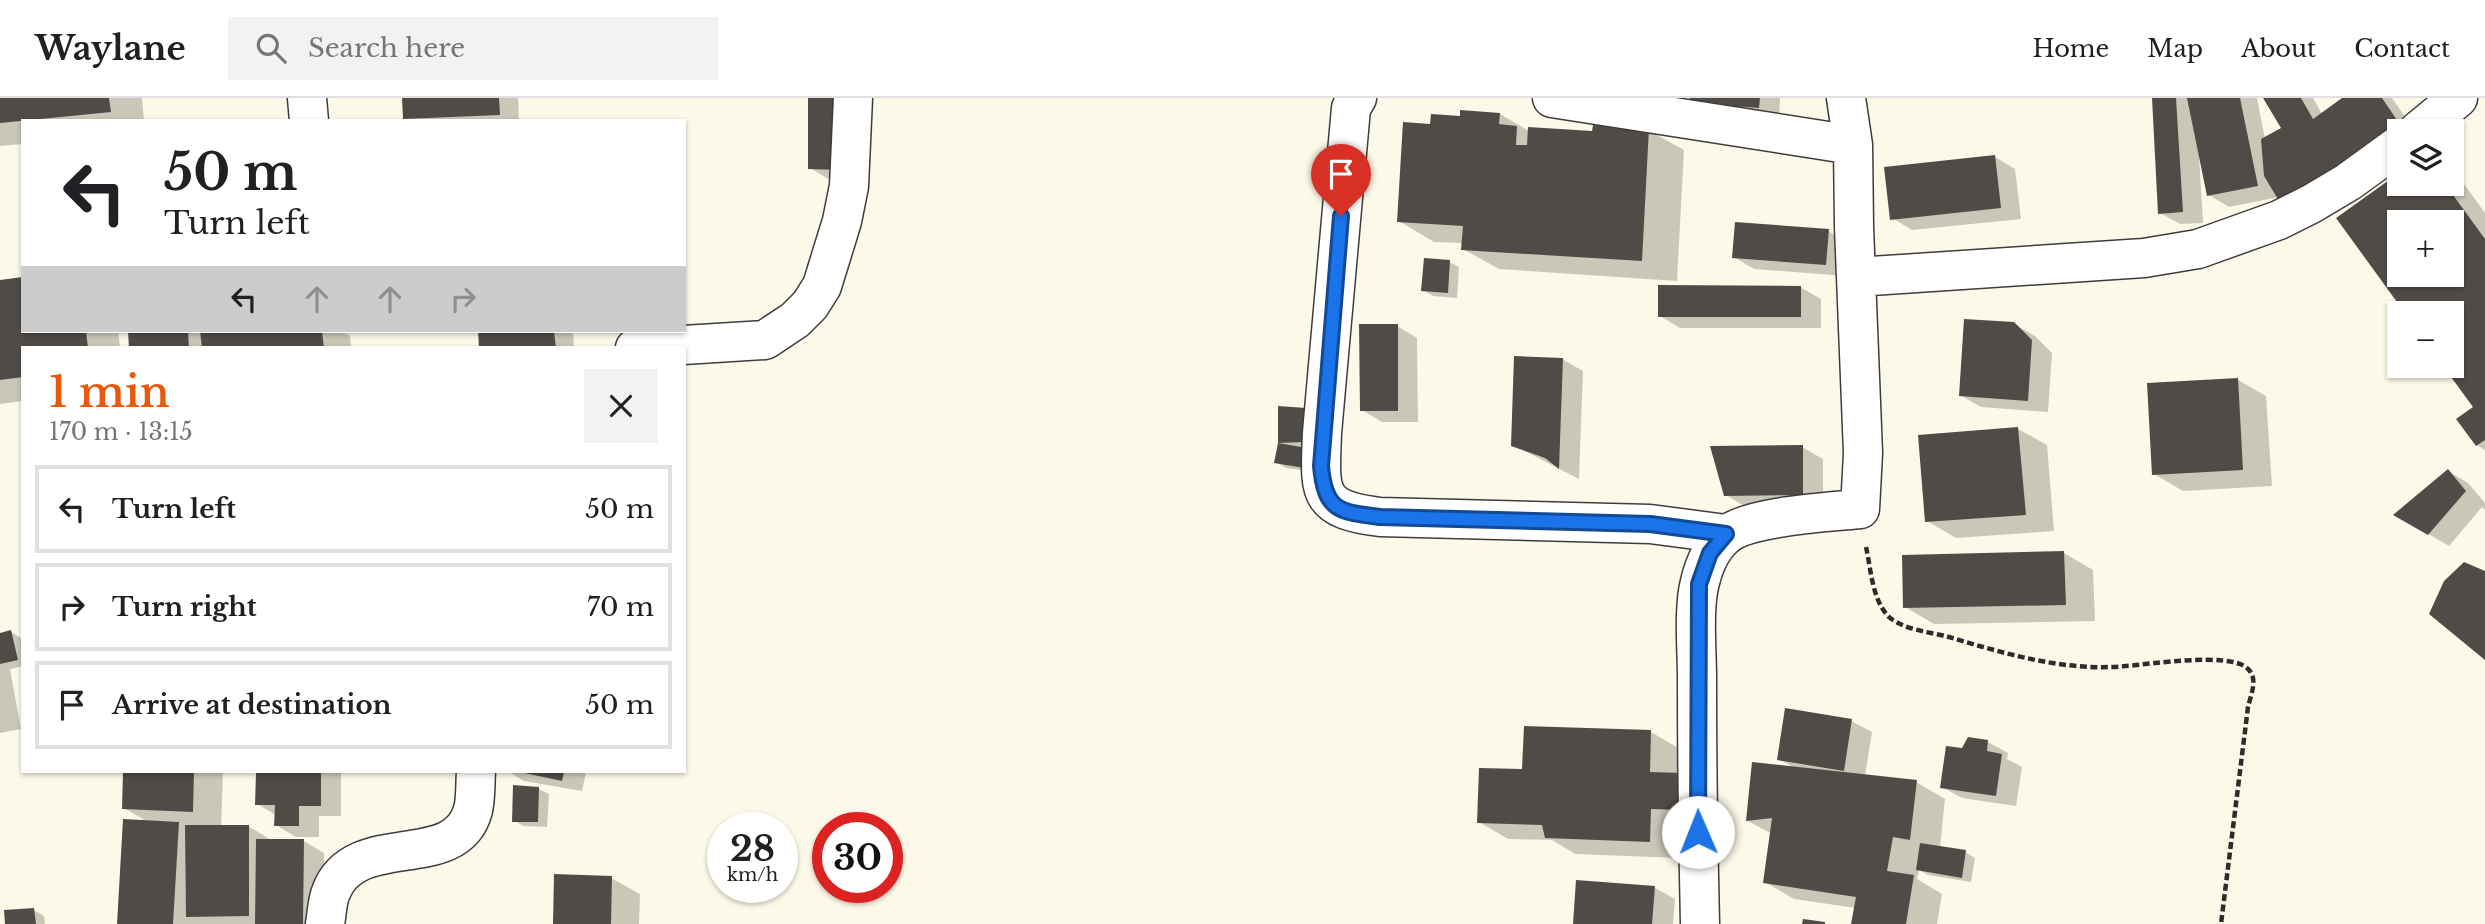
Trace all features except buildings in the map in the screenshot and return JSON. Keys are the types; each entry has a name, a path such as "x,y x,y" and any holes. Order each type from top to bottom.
{"street":[{"path":"307,98 309,119"},
{"path":"668,346 765,340 795,320 810,305 822,286 842,221 849,186 853,98"},
{"path":"1357,98 1351,108 1322,433 1322,487 1333,505 1350,513 1380,517 1650,524 1726,534"},
{"path":"1552,98 1853,145"},
{"path":"1700,924 1697,809 1699,584 1710,553 1726,534 1755,522 1816,512 1860,509 1863,453 1853,145 1846,98"},
{"path":"2433,119 2458,98"},
{"path":"1856,277 2144,258 2198,249 2279,220 2348,181 2387,153"},
{"path":"325,924 331,891 341,875 357,862 391,852 433,847 463,831 473,810 476,773"}],"path":[{"path":"1860,509 1875,593 1890,617 1906,626 1997,652 2049,662 2122,667 2214,660 2234,661 2246,666 2254,683 2248,707 2221,924"}],"route":[{"path":"1341,216 1321,466 1322,487 1333,505 1350,513 1380,517 1650,524 1726,534 1710,553 1699,584 1698,832"}]}
